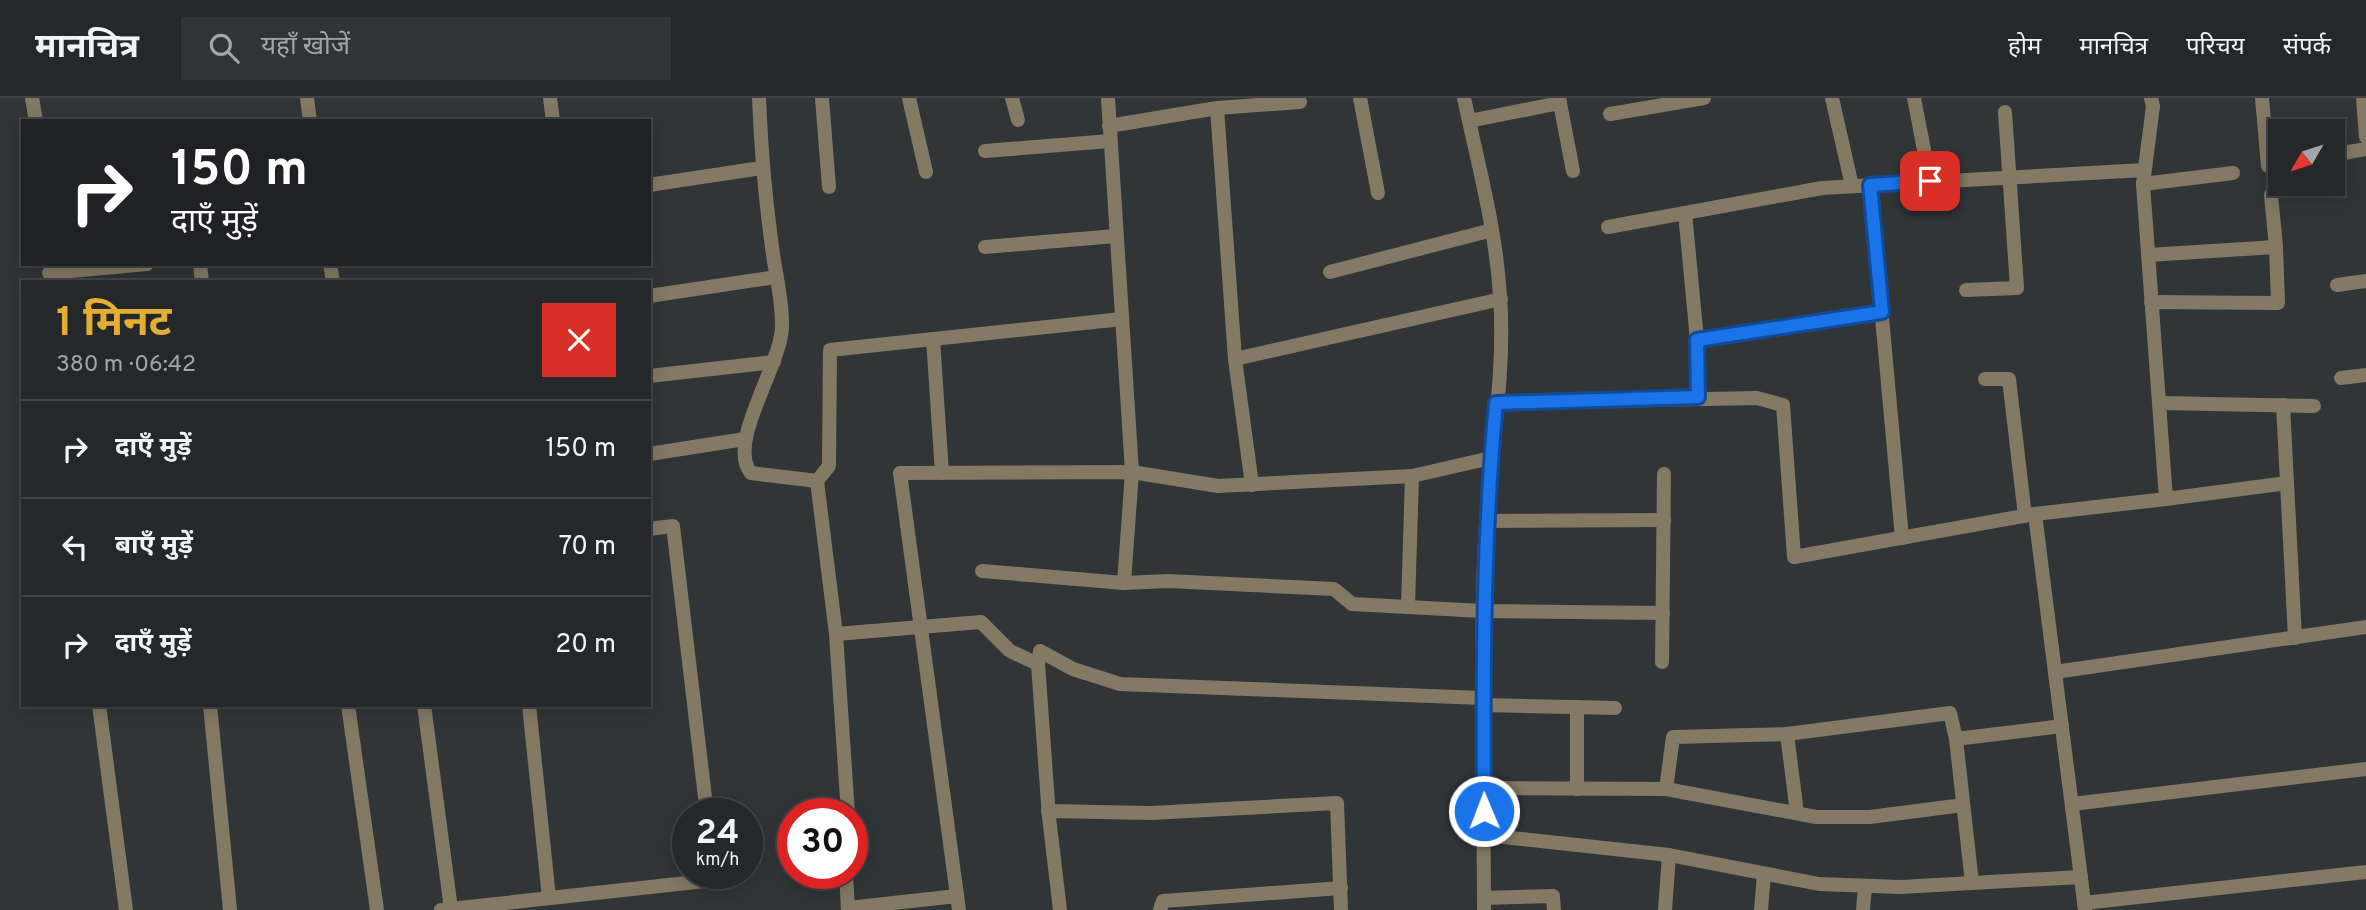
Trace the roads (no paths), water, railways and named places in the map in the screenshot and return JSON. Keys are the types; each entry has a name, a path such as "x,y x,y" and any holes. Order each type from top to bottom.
{"street":[{"path":"32,98 36,119"},
{"path":"307,98 310,119"},
{"path":"550,98 553,119"},
{"path":"759,98 761,168 782,327 774,362 745,439 742,457 751,473 817,481"},
{"path":"822,98 829,187"},
{"path":"909,98 926,172"},
{"path":"1012,98 1018,120"},
{"path":"1108,98 1132,472 1124,583"},
{"path":"1464,98 1492,230 1500,299 1502,352 1486,521 1482,611 1484,904 1553,896 1553,910"},
{"path":"1609,114 1704,98"},
{"path":"1832,98 1852,186"},
{"path":"1914,98 1930,181"},
{"path":"2151,98 2153,106 2143,177 2166,499"},
{"path":"2262,98 2268,166"},
{"path":"2363,98 2366,137"},
{"path":"1364,99 1378,193"},
{"path":"1469,121 1559,101 1573,171"},
{"path":"1110,126 1217,108 1300,102"},
{"path":"1217,108 1235,359 1252,485"},
{"path":"1966,290 2017,288 2005,112"},
{"path":"985,151 1110,141"},
{"path":"2345,153 2366,149"},
{"path":"651,185 761,168"},
{"path":"1608,227 1822,188 2011,177 2143,177 2233,173"},
{"path":"1870,185 1902,538"},
{"path":"2151,302 2278,303 2271,196"},
{"path":"1685,213 1697,340 1698,397"},
{"path":"1330,272 1492,230"},
{"path":"985,247 1116,236"},
{"path":"2148,256 2276,247"},
{"path":"49,273 125,266"},
{"path":"651,296 776,277"},
{"path":"2337,285 2366,281"},
{"path":"1235,359 1500,299"},
{"path":"1697,340 1882,312"},
{"path":"847,798 836,634 817,481 829,466 830,350 1122,319"},
{"path":"933,340 942,473"},
{"path":"651,376 774,362"},
{"path":"2341,378 2366,375"},
{"path":"1985,379 2010,379 2055,672 2085,907 2366,872"},
{"path":"1496,403 1698,397 1756,398 1783,405 1794,557 2030,515 2287,483"},
{"path":"2159,403 2314,406"},
{"path":"2283,405 2295,638"},
{"path":"651,454 745,439"},
{"path":"847,889 848,909 958,903 900,473 1132,472 1218,486 1412,476 1491,458"},
{"path":"1662,662 1664,474"},
{"path":"1408,607 1412,476"},
{"path":"1486,521 1664,520"},
{"path":"651,528 674,526 705,798"},
{"path":"982,571 1124,583 1168,581 1334,589 1352,604 1482,611 1663,613"},
{"path":"836,634 981,622 1010,651 1038,664"},
{"path":"2055,672 2366,628"},
{"path":"1060,910 1048,811 1038,664 1040,651 1073,669 1120,684 1615,708"},
{"path":"99,707 126,910"},
{"path":"210,707 230,910"},
{"path":"348,707 377,910"},
{"path":"424,707 446,909 672,885"},
{"path":"530,707 549,898"},
{"path":"1577,707 1577,789"},
{"path":"1666,789 1673,737 1787,734 1950,713 1956,739 1972,883"},
{"path":"1956,739 2062,726"},
{"path":"1787,734 1797,813"},
{"path":"2072,804 2366,769"},
{"path":"1483,788 1666,789 1816,817 1870,817 1964,805"},
{"path":"1048,811 1151,813 1337,803 1341,910"},
{"path":"1484,835 1669,855 1819,884 1865,886 2081,877"},
{"path":"1664,910 1669,855"},
{"path":"1761,910 1764,874"},
{"path":"1863,910 1865,886"},
{"path":"1160,910 1163,901 1341,888"}]}
